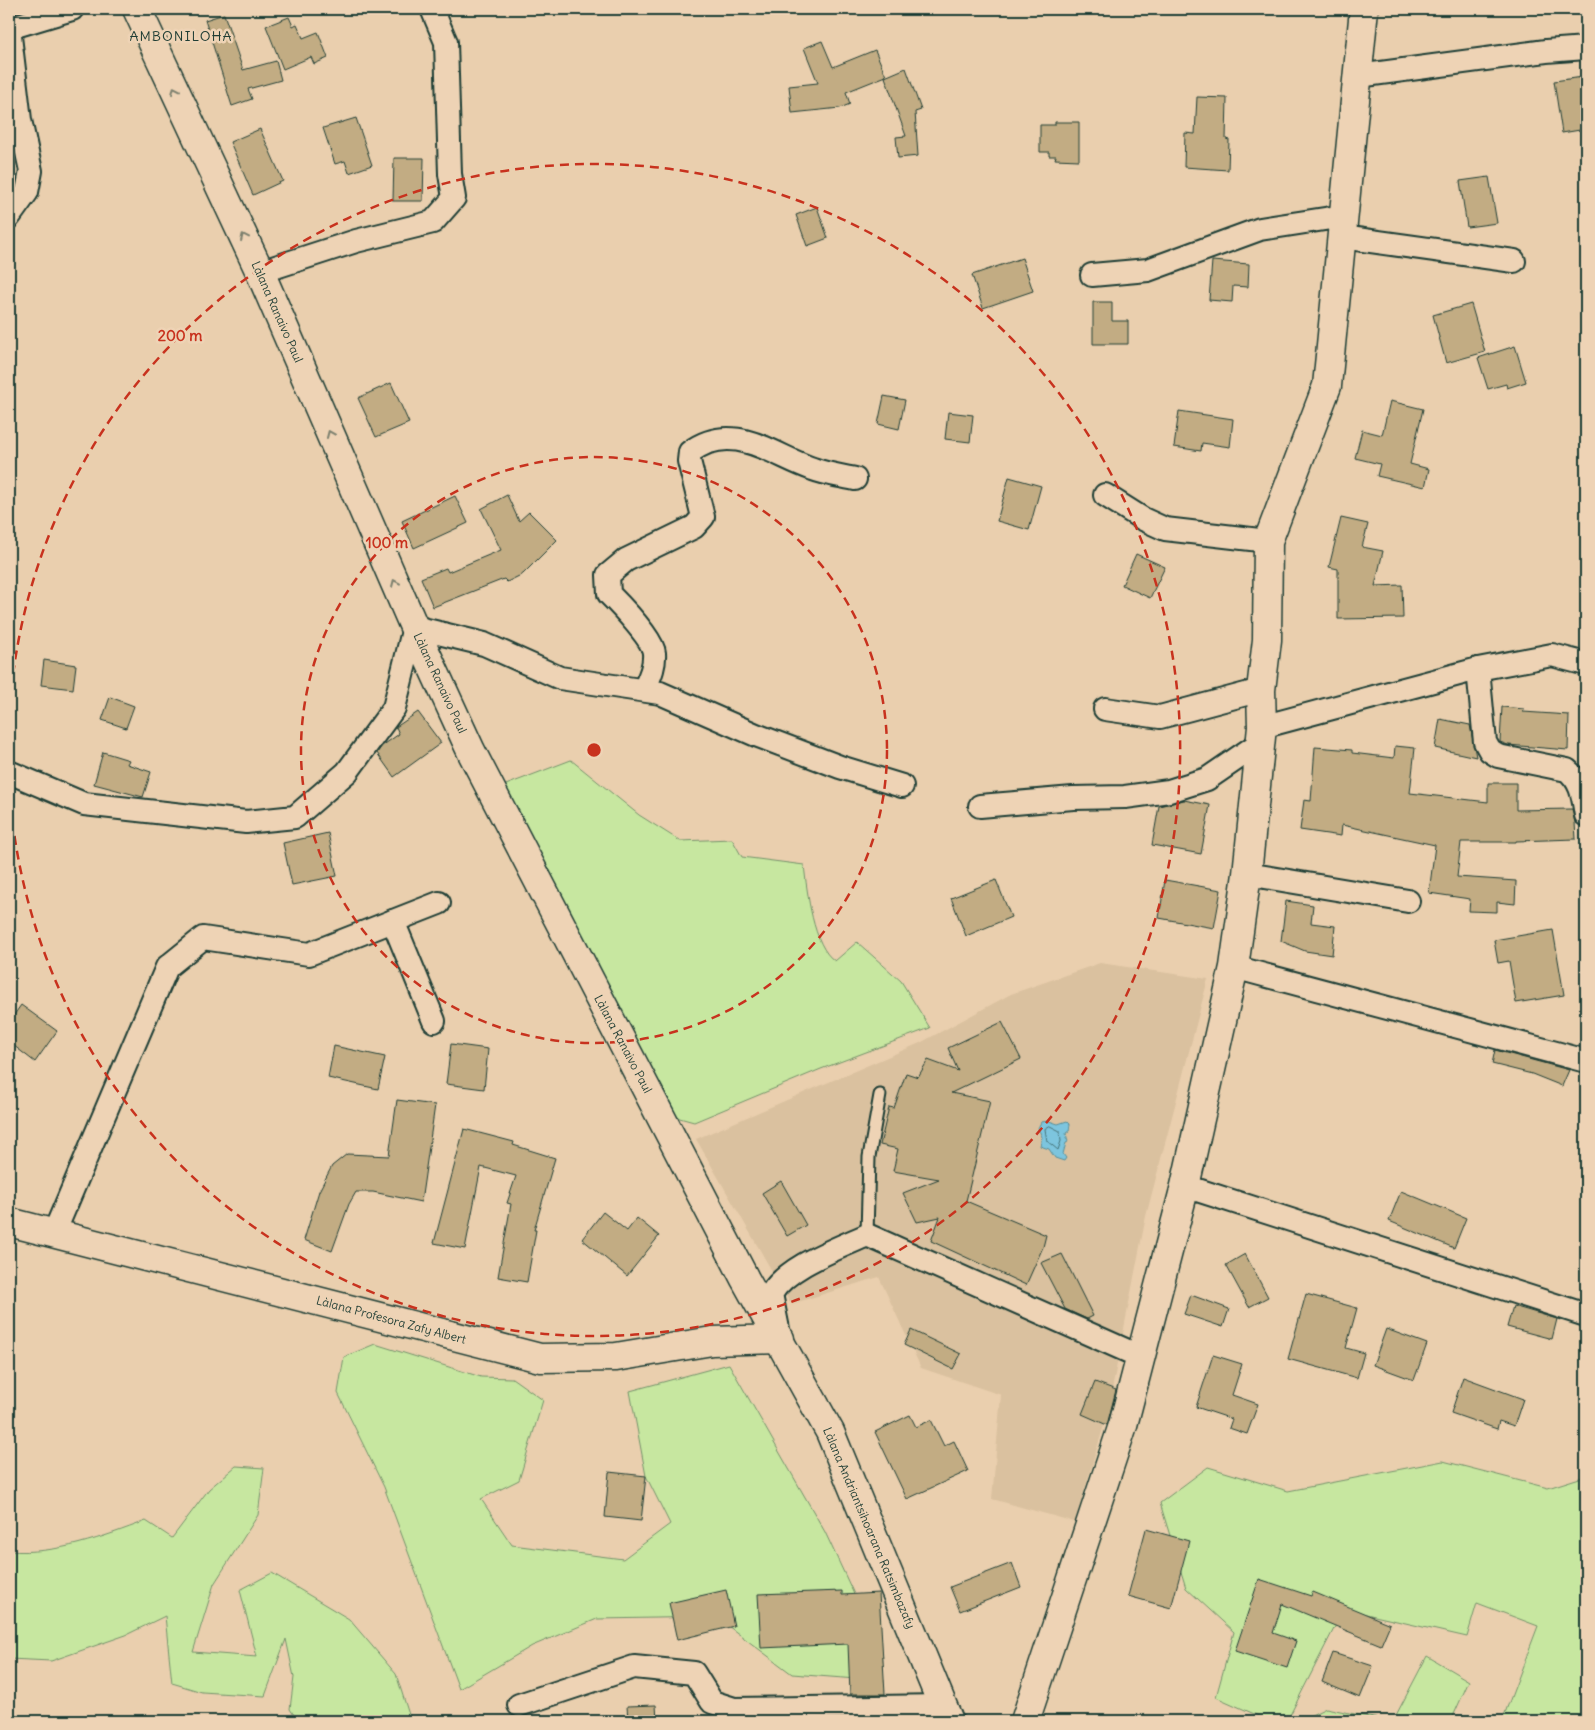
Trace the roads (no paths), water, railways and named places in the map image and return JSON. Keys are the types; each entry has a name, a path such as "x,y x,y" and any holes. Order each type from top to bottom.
{"street":[{"path":"9,217 27,192 31,171 20,120 9,28 72,9"},
{"path":"260,272 356,241 433,222 454,198 450,174 446,42 432,9"},
{"path":"1025,1721 1123,1425 1184,1186 1234,967 1247,874 1262,734 1261,690 1267,640 1268,541 1327,386 1364,9"},
{"name":"Làlana Ranaivo Paul","path":"140,10 260,272 414,628 492,795 745,1279 780,1339"},
{"path":"1358,76 1546,51 1586,48"},
{"path":"1092,275 1148,270 1260,229 1343,226 1514,261"},
{"path":"644,690 653,670 654,651 637,625 609,594 608,575 626,560 694,527 703,517 689,461 690,452 700,445 717,438 730,439 772,449 813,470 855,479"},
{"path":"1105,495 1143,519 1165,529 1268,541"},
{"path":"9,772 84,804 246,822 295,817 347,772 394,708 414,628 484,644 560,678 660,693 756,736 840,768 902,786"},
{"path":"980,806 1073,798 1125,797 1169,791 1207,779 1262,734 1478,669 1552,655 1586,664"},
{"path":"1478,669 1486,742 1490,751 1498,756 1567,770 1575,777 1580,787 1586,815"},
{"path":"1105,709 1160,717 1261,690"},
{"path":"1247,874 1408,901"},
{"path":"54,1233 166,967 203,938 309,954 439,903"},
{"path":"393,921 434,1021"},
{"path":"1234,967 1586,1060"},
{"path":"1184,1186 1586,1315"},
{"name":"Làlana Profesora Zafy Albert","path":"9,1222 540,1358 616,1357 712,1341 780,1339"},
{"path":"780,1339 771,1294 778,1282 807,1264 867,1235 1140,1357"},
{"name":"Làlana Andriantsihoarana Ratsimbazafy","path":"780,1339 830,1432 946,1713"},
{"path":"519,1705 634,1667 694,1673 712,1702 734,1709 946,1713"}],"lane":[{"path":"867,1235 869,1157 880,1095"}],"water":[{"path":"1049,1121 1058,1124 1067,1121 1070,1124 1069,1131 1066,1133 1068,1142 1063,1154 1066,1158 1064,1161 1055,1158 1049,1149 1040,1146 1042,1137 1038,1128 1041,1122"}],"district":[{"name":"AMBONILOHA","path":"181,36"}]}
